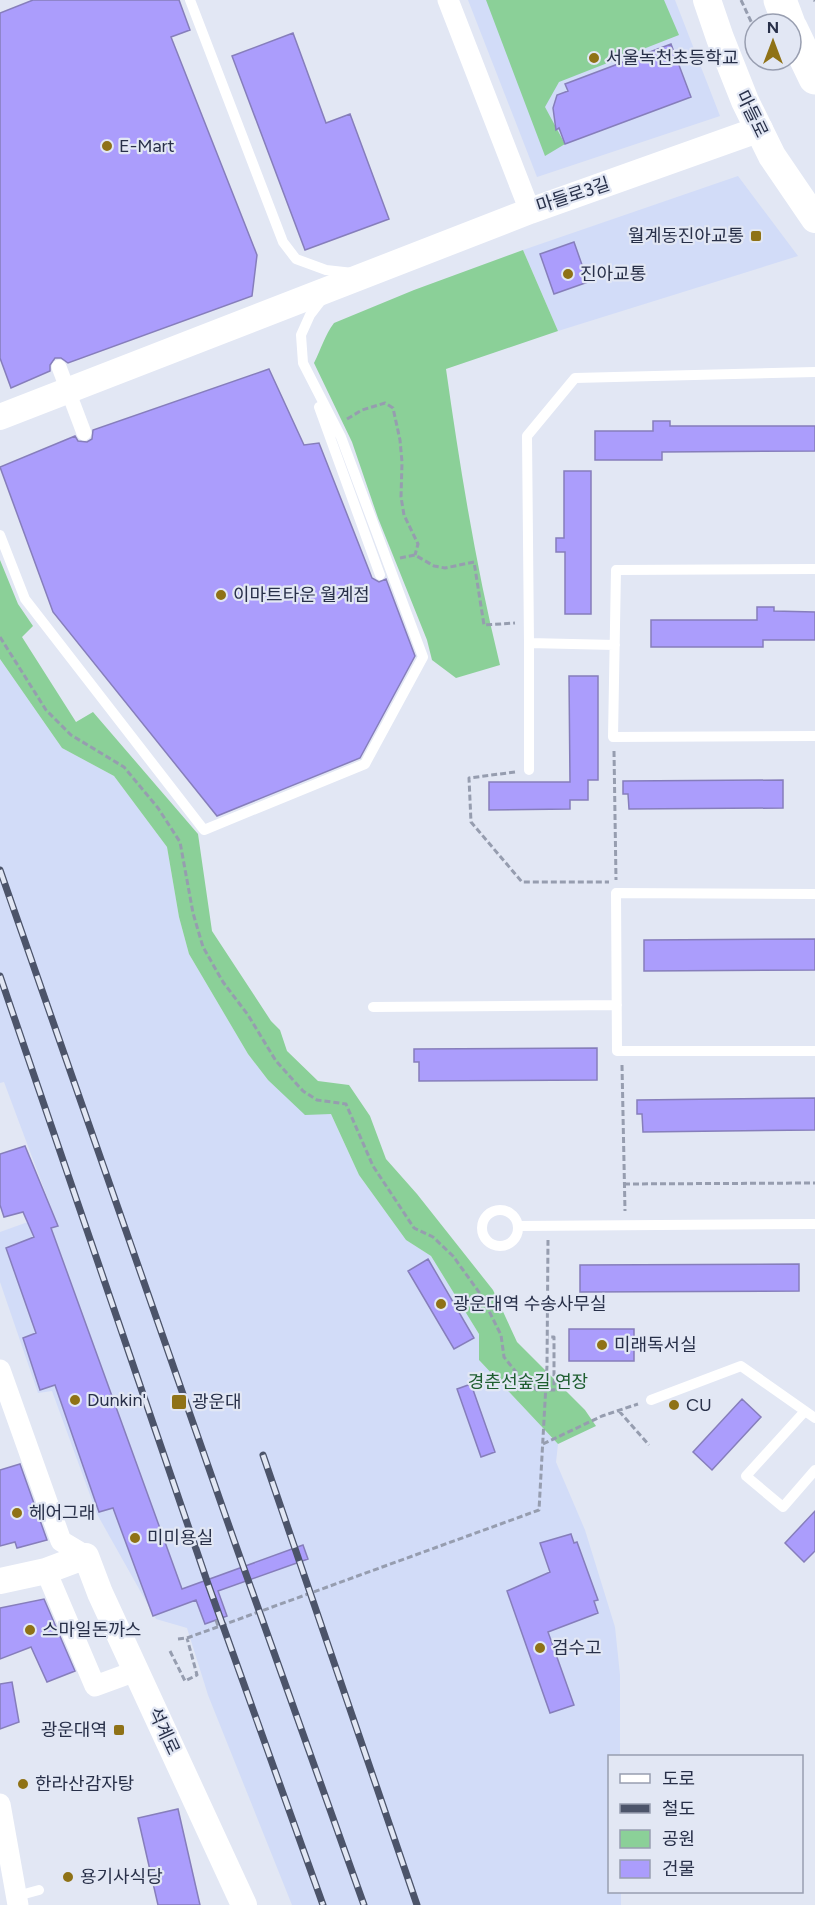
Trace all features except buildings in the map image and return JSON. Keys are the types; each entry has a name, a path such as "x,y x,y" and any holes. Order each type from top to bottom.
{"highway":[{"path":"803,53 815,78"}],"main road":[{"name":"마들로","path":"707,0 745,101 772,156 815,219"}],"street":[{"name":"마들로3길","path":"448,0 530,211 760,129"},
{"path":"0,417 530,211"},
{"path":"58,367 84,433"},
{"path":"0,1370 6,1402 61,1541 87,1556"},
{"path":"0,1581 46,1571 87,1556"},
{"name":"석계로","path":"87,1556 100,1593 244,1905"},
{"path":"46,1571 95,1686 136,1671"},
{"path":"0,1804 5,1862 18,1900"}],"lane":[{"path":"190,0 283,242 296,259 326,270 365,275"},
{"path":"331,288 310,315 301,335 303,363 380,575"},
{"path":"0,535 25,599 204,830 365,764 423,657 340,437 303,363"},
{"path":"529,770 527,436 575,378 815,372"},
{"path":"815,569 616,570 614,738 815,736"},
{"path":"529,643 615,645"},
{"path":"815,894 616,893 617,1051 815,1051"},
{"path":"373,1007 617,1005"},
{"path":"518,1226 815,1224"},
{"path":"651,1400 741,1366 815,1418"},
{"path":"805,1411 747,1476 783,1508 815,1470"},
{"path":"18,1900 39,1890"}],"path":[{"path":"346,419 362,410 385,403 393,408 402,462 401,497 404,515 418,544 415,555"},
{"path":"400,558 415,555 434,566 445,568 474,562 484,625 529,624"},
{"path":"0,637 46,710 71,735 124,766 158,808 180,842 193,913 203,946 223,982 248,1015 276,1061 303,1091 317,1100 346,1104 373,1166 414,1228 433,1237 453,1256 481,1295 501,1335 504,1357 520,1377 537,1390 554,1390 554,1337 548,1337"},
{"path":"529,770 469,778 471,822 522,882 616,882 614,738"},
{"path":"622,1051 625,1225"},
{"path":"624,1184 815,1183"},
{"path":"178,1639 187,1638 539,1510 548,1337 547,1226"},
{"path":"543,1444 602,1416 651,1400"},
{"path":"619,1411 649,1445"},
{"path":"216,1620 218,1626"},
{"path":"170,1652 185,1681 197,1675 187,1638"}],"shaded area":[{"name":"서울녹천초등학교","path":"468,0 675,0 720,116 537,177"},
{"path":"738,176 798,256 558,331 523,250"},
{"path":"0,659 62,748 114,776 167,847 179,917 189,954 248,1054 268,1080 331,1114 359,1175 406,1240 431,1256 479,1334 479,1360 558,1444 556,1462 585,1530 615,1627 620,1675 620,1755 608,1755 608,1893 621,1893 621,1905 292,1905 208,1695 187,1628 156,1619 97,1514 52,1391 38,1393 0,1282 0,1232 53,1213 4,1082 0,1083"}],"green space":[{"path":"486,0 664,0 679,35 559,82 545,107 565,144 545,156"},
{"path":"523,250 558,331 446,369 469,517 500,665 456,678 432,660 427,640 378,518 352,442 314,363 334,323 414,290"},
{"name":"경춘선숲길 연장","path":"0,560 18,604 33,626 22,637 76,722 93,712 198,834 212,931 271,1021 280,1030 287,1051 318,1081 349,1085 370,1116 386,1159 417,1194 493,1290 517,1342 585,1410 596,1426 558,1444 479,1360 479,1334 431,1256 406,1240 359,1175 331,1114 305,1115 268,1080 248,1054 189,954 179,917 167,847 114,776 62,748 0,659"}],"railway":[{"path":"0,870 364,1905"},
{"path":"0,976 208,1584 323,1905"},
{"path":"263,1455 417,1905"}],"place":[{"name":"서울녹천초등학교","path":"594,58"},
{"name":"E-Mart","path":"107,146"},
{"name":"월계동진아교통","path":"756,236"},
{"name":"진아교통","path":"568,274"},
{"name":"이마트타운 월계점","path":"221,595"},
{"name":"광운대역 수송사무실","path":"441,1304"},
{"name":"미래독서실","path":"602,1345"},
{"name":"Dunkin'","path":"75,1400"},
{"name":"광운대","path":"179,1402"},
{"name":"CU","path":"674,1405"},
{"name":"헤어그래","path":"17,1513"},
{"name":"미미용실","path":"135,1538"},
{"name":"스마일돈까스","path":"30,1630"},
{"name":"검수고","path":"540,1648"},
{"name":"광운대역","path":"119,1730"},
{"name":"한라산감자탕","path":"23,1784"},
{"name":"용기사식당","path":"68,1877"}]}
